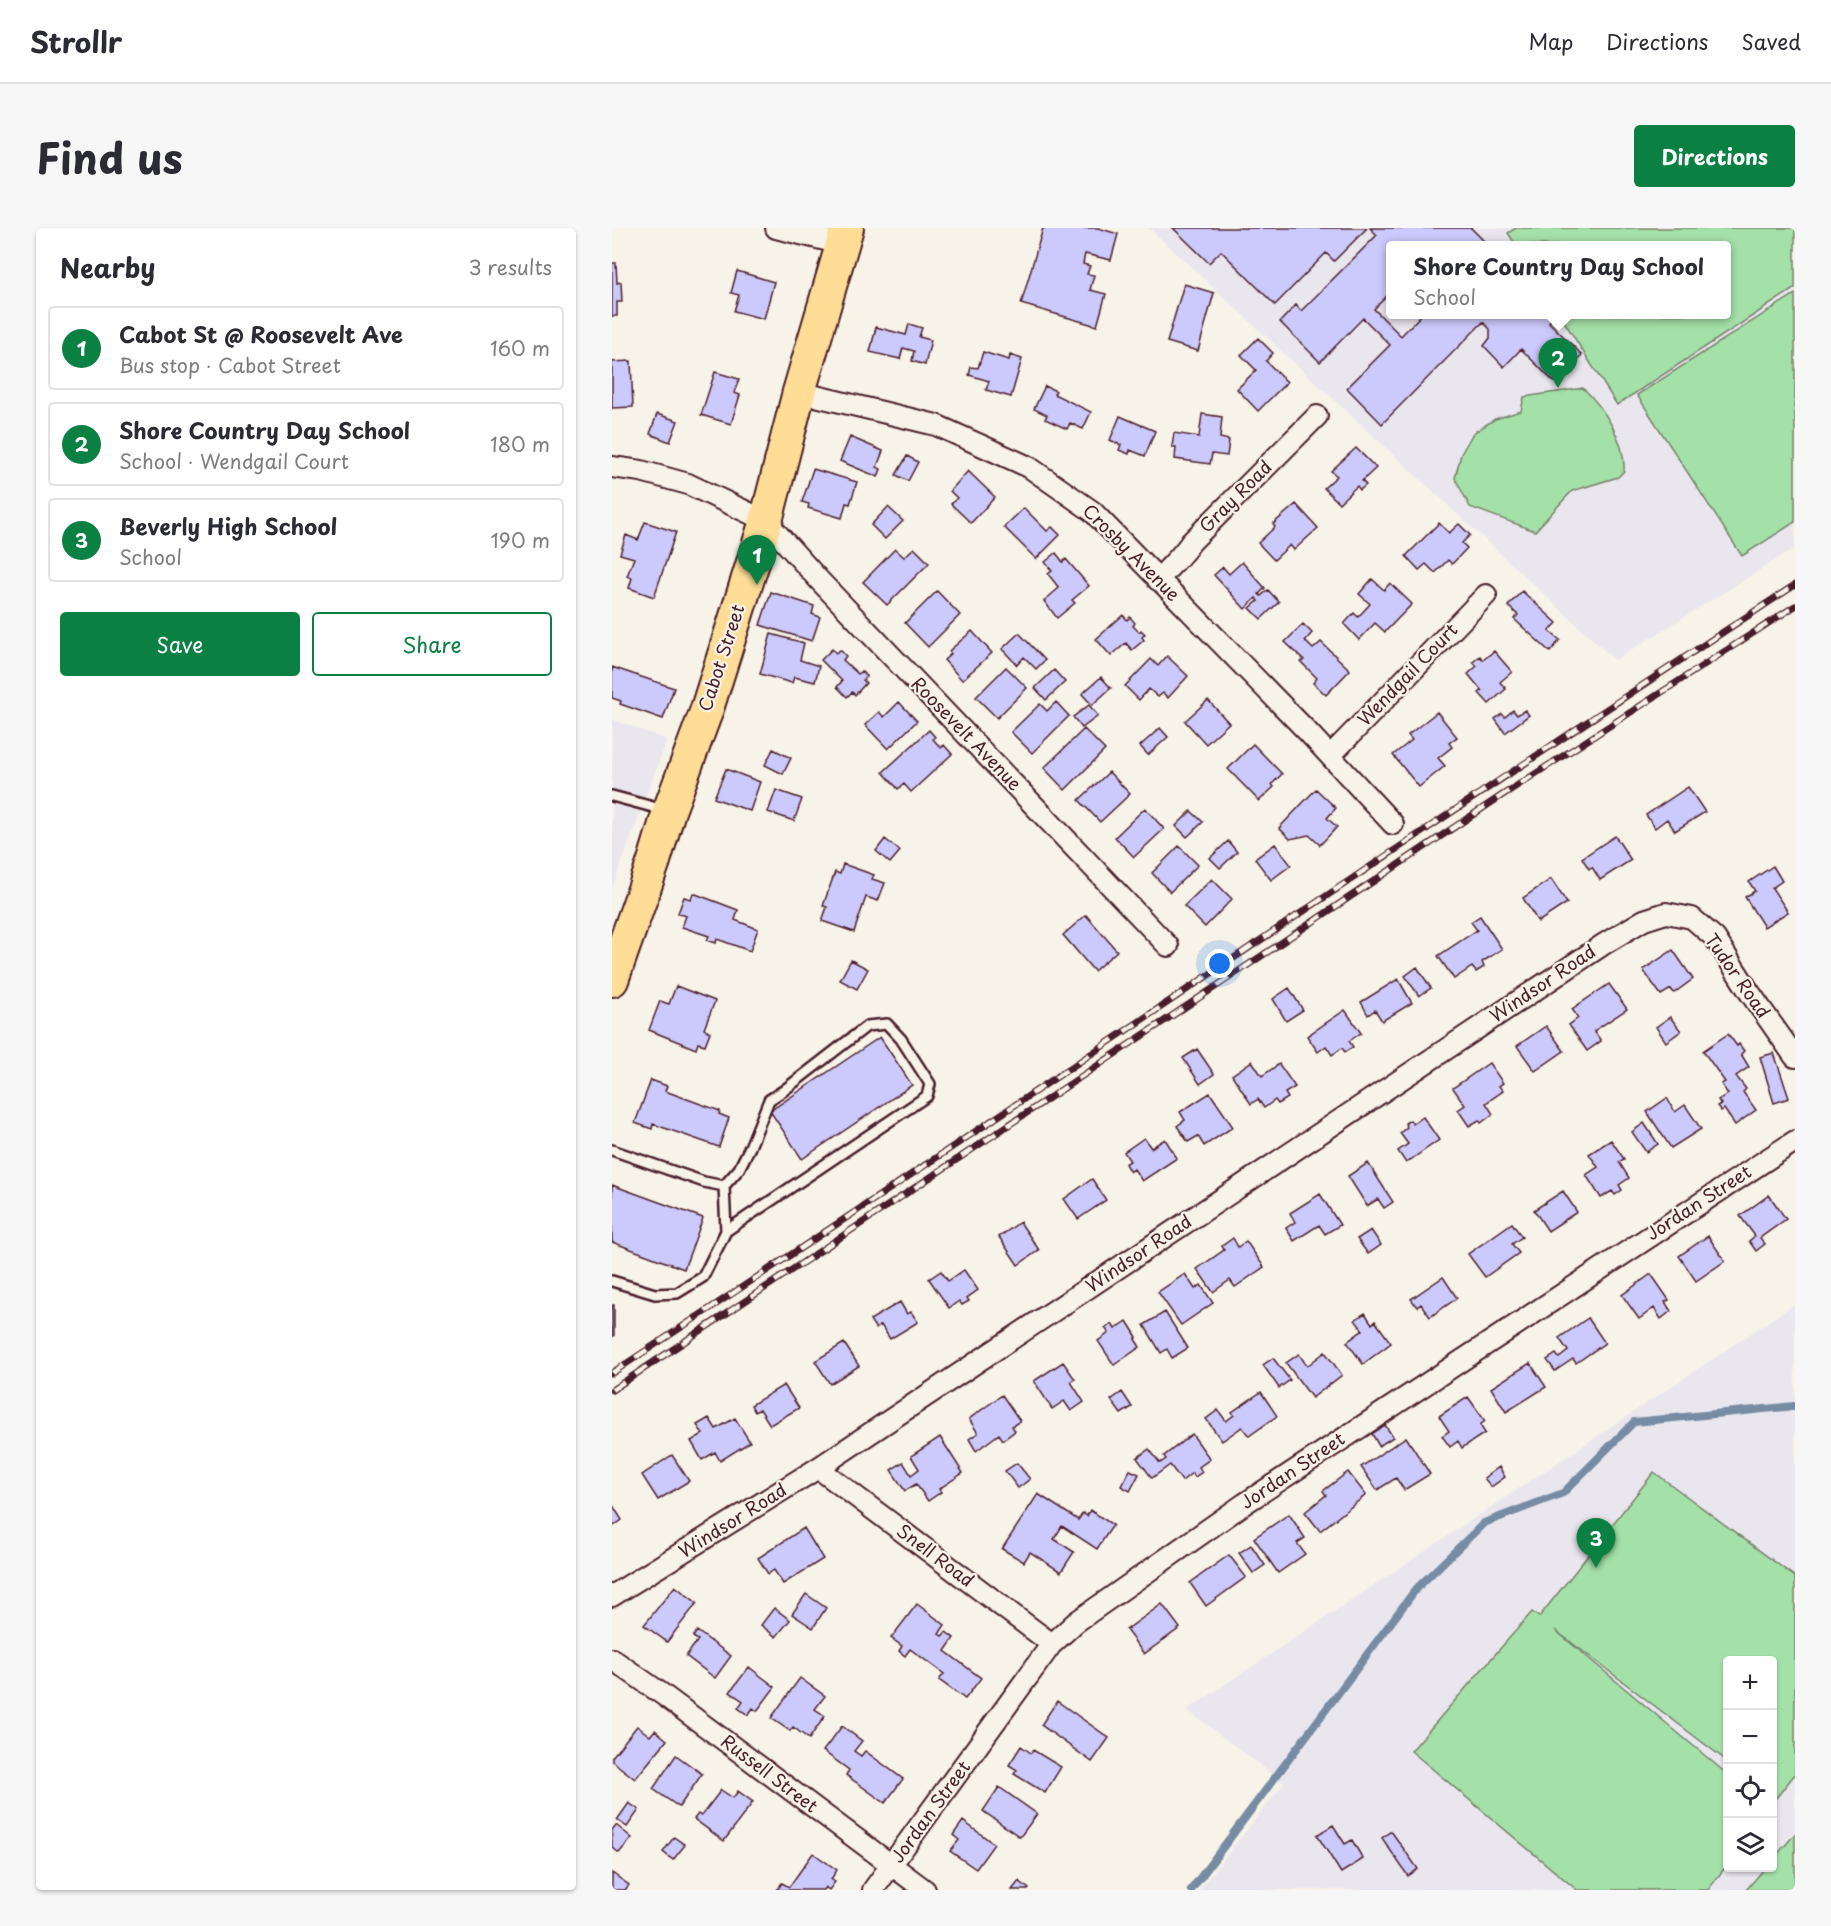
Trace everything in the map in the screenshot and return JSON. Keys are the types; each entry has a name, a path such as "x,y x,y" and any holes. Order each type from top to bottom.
{"highway":[{"name":"Cabot Street","path":"612,980 669,811 706,712 766,521 799,392 845,236"}],"street":[{"path":"776,228 845,236"},
{"name":"Crosby Avenue","path":"799,392 936,425 1029,467 1092,511 1394,824"},
{"name":"Gray Road","path":"1158,580 1185,552 1191,542 1317,416"},
{"path":"612,467 641,471 688,484 766,521"},
{"name":"Roosevelt Avenue","path":"766,521 819,580 1168,946"},
{"name":"Wendgail Court","path":"1330,756 1486,595"},
{"name":"Tudor Road","path":"1666,913 1692,918 1715,939 1795,1057"},
{"name":"Windsor Road","path":"612,1596 818,1468 1604,944 1644,920 1666,913"},
{"name":"Jordan Street","path":"873,1890 1052,1644 1076,1622 1244,1504 1795,1141"},
{"name":"Snell Road","path":"818,1468 1052,1644"},
{"name":"Russell Street","path":"612,1659 925,1890"}],"lane":[{"path":"612,796 669,811"},
{"path":"612,1281 655,1294 677,1293 703,1277 726,1231 724,1186 739,1169 747,1154 769,1100 867,1026 887,1024 901,1039 930,1084 927,1096 726,1231"},
{"path":"612,1150 704,1182 724,1186"}],"shaded area":[{"path":"1149,228 1795,228 1795,548 1615,660"},
{"path":"612,719 667,740 612,889"},
{"path":"1795,1304 1795,1890 1199,1890 1284,1783 1187,1710"}],"green space":[{"path":"1516,228 1795,228 1795,288 1617,405 1563,319 1731,319 1731,241 1513,241 1508,233"},
{"path":"1795,294 1795,522 1742,556 1637,395"},
{"path":"1583,388 1599,405 1612,426 1624,460 1624,471 1618,477 1572,491 1535,531 1470,507 1455,478 1461,454 1473,433 1495,419 1521,411 1524,397"},
{"path":"1654,1472 1795,1577 1795,1774 1777,1797 1777,1656 1723,1656 1723,1758 1555,1630 1723,1771 1723,1870 1708,1890 1577,1890 1411,1751 1532,1612 1539,1617"},
{"path":"1795,1834 1795,1890 1746,1890 1762,1872 1777,1872 1777,1854"}],"building":[{"path":"1043,228 1098,228 1118,234 1111,260 1085,254 1083,264 1090,266 1087,274 1094,275 1090,290 1106,294 1097,326 1021,304"},
{"path":"1173,228 1367,228 1334,261 1326,253 1275,305 1221,251 1209,263"},
{"path":"1370,228 1471,228 1484,241 1386,241 1386,297 1374,309 1401,336 1417,319 1552,319 1549,322 1582,355 1554,382 1521,349 1504,367 1484,346 1490,338 1490,329 1483,322 1382,424 1347,388 1390,345 1363,318 1320,362 1280,322 1296,305 1301,311 1377,235"},
{"path":"612,263 616,263 617,283 621,282 622,302 617,302 617,316 612,316"},
{"path":"737,271 774,282 764,319 734,311 739,295 731,293"},
{"path":"1184,284 1214,293 1198,351 1167,342"},
{"path":"909,324 922,328 919,337 931,340 925,365 912,361 914,351 903,348 900,359 870,352 876,327 906,335"},
{"path":"1258,338 1273,353 1266,361 1287,382 1258,411 1237,389 1256,370 1241,355"},
{"path":"983,352 1009,360 1010,355 1022,359 1011,397 986,390 989,381 969,375 971,367 978,368"},
{"path":"631,361 633,407 612,408 612,362"},
{"path":"715,372 739,379 734,393 740,395 731,424 701,415"},
{"path":"1045,386 1056,391 1054,394 1091,412 1083,429 1070,423 1067,429 1045,419 1047,415 1034,409"},
{"path":"657,414 678,421 670,442 650,434"},
{"path":"1202,414 1222,417 1220,438 1229,440 1227,456 1212,454 1210,464 1175,459 1176,447 1172,447 1174,433 1199,437"},
{"path":"1120,416 1155,431 1145,456 1130,450 1129,454 1119,450 1121,445 1110,440"},
{"path":"850,437 883,451 877,467 881,469 878,477 840,461"},
{"path":"1356,448 1376,468 1362,481 1366,485 1360,490 1357,486 1339,503 1324,488 1337,476 1331,471"},
{"path":"907,456 918,462 908,481 896,475"},
{"path":"813,469 857,482 850,504 846,503 842,518 808,508 809,504 802,502"},
{"path":"968,471 995,497 971,523 951,504 957,498 950,491"},
{"path":"1296,504 1318,528 1294,550 1290,545 1274,560 1258,543 1275,527 1273,524"},
{"path":"888,507 903,521 885,539 871,525"},
{"path":"1024,508 1047,531 1052,527 1060,535 1036,559 1004,527"},
{"path":"645,522 676,532 654,597 629,588 632,578 627,576 634,558 620,554 626,535 638,540"},
{"path":"1439,523 1449,533 1459,524 1470,535 1462,543 1467,548 1452,564 1448,560 1435,573 1426,564 1419,570 1406,556"},
{"path":"914,548 929,563 887,605 863,582 895,549 904,557"},
{"path":"1056,553 1063,562 1066,559 1089,586 1072,600 1075,603 1057,618 1044,601 1059,588 1048,574 1052,571 1045,562"},
{"path":"1242,562 1265,588 1259,594 1261,596 1268,590 1279,602 1261,619 1250,608 1258,601 1256,598 1245,609 1214,575 1223,567 1229,574"},
{"path":"1372,579 1384,590 1390,583 1412,604 1385,632 1375,623 1359,640 1344,624 1354,613 1358,617 1370,604 1359,594"},
{"path":"937,591 960,615 928,647 905,623"},
{"path":"1522,591 1557,623 1549,631 1560,640 1550,652 1514,619 1518,615 1508,606"},
{"path":"771,592 814,606 812,614 820,617 812,641 760,625"},
{"path":"1123,615 1127,620 1130,617 1135,623 1133,626 1145,634 1142,637 1144,640 1132,650 1126,643 1111,656 1096,639"},
{"path":"1303,624 1312,633 1305,641 1313,649 1321,642 1350,670 1326,695 1313,683 1317,678 1301,662 1304,660 1285,642"},
{"path":"972,631 992,653 962,680 944,660 951,654 949,651"},
{"path":"1019,633 1045,660 1036,669 1024,657 1017,665 1002,649"},
{"path":"771,634 804,643 800,660 819,666 815,682 794,677 792,683 760,674"},
{"path":"832,649 836,653 840,650 846,656 843,660 858,674 861,671 867,677 863,680 866,683 855,695 852,692 847,697 837,687 842,681 821,660"},
{"path":"1494,651 1512,672 1500,682 1506,689 1489,704 1479,693 1482,691 1468,674 1477,666 1473,662 1480,656 1483,660"},
{"path":"1167,656 1188,676 1168,698 1163,693 1158,697 1149,689 1139,700 1125,686 1151,659 1158,666"},
{"path":"612,667 674,688 663,719 620,704 621,701 612,698"},
{"path":"1006,667 1027,688 997,718 976,697"},
{"path":"1054,670 1065,682 1046,700 1035,688"},
{"path":"1101,677 1111,688 1092,705 1082,694"},
{"path":"1208,700 1229,723 1206,744 1185,721"},
{"path":"899,702 917,721 888,749 865,725 879,712 884,717"},
{"path":"1056,702 1069,716 1032,753 1011,732 1040,704 1047,711"},
{"path":"1089,705 1098,716 1082,728 1073,717"},
{"path":"1513,710 1517,715 1525,710 1529,715 1505,733 1495,719 1502,714 1505,717"},
{"path":"1437,712 1457,737 1449,743 1452,747 1438,758 1445,766 1419,787 1393,755 1412,740 1408,735"},
{"path":"1160,728 1168,737 1148,755 1140,746"},
{"path":"1084,729 1105,750 1065,790 1044,768"},
{"path":"929,730 941,748 944,745 952,754 911,792 904,784 898,789 883,772"},
{"path":"1253,744 1282,774 1272,784 1274,787 1259,801 1228,769"},
{"path":"773,749 791,758 783,774 765,765"},
{"path":"726,769 760,782 750,811 714,798"},
{"path":"1109,772 1130,794 1100,822 1079,800"},
{"path":"1688,787 1705,812 1675,831 1667,819 1655,828 1646,815"},
{"path":"1316,789 1336,808 1327,818 1337,827 1320,845 1309,835 1290,839 1279,828"},
{"path":"776,790 802,799 794,821 768,812"},
{"path":"1145,808 1164,829 1134,857 1115,837"},
{"path":"1191,811 1203,822 1187,837 1176,826"},
{"path":"1615,836 1631,860 1600,880 1592,867 1589,869 1582,858"},
{"path":"885,839 900,851 890,863 876,851"},
{"path":"1228,841 1237,852 1220,868 1210,858"},
{"path":"1275,844 1291,865 1271,880 1255,859"},
{"path":"1179,846 1198,865 1170,892 1152,873"},
{"path":"843,864 874,875 872,879 885,883 878,901 866,897 854,932 822,921 827,907 823,906 835,872 840,874"},
{"path":"1773,866 1782,881 1772,888 1788,912 1764,927 1745,897 1755,891 1749,882"},
{"path":"1212,879 1232,899 1205,927 1184,906"},
{"path":"1551,879 1567,903 1538,922 1523,898"},
{"path":"693,893 738,910 735,920 758,929 750,951 717,939 716,943 707,940 709,936 682,927 686,916 678,913 684,897 691,899"},
{"path":"1086,915 1117,951 1094,971 1063,935"},
{"path":"1480,916 1502,949 1482,962 1484,967 1476,972 1472,967 1454,979 1438,956 1477,930 1471,922"},
{"path":"1673,950 1693,979 1674,993 1671,989 1661,995 1643,970"},
{"path":"851,960 868,969 857,989 840,980"},
{"path":"1417,967 1431,988 1419,996 1405,976"},
{"path":"1398,979 1412,1003 1382,1021 1375,1010 1368,1015 1361,1002"},
{"path":"1609,984 1627,1009 1594,1031 1601,1041 1587,1051 1569,1025 1578,1018 1572,1009"},
{"path":"676,986 715,1001 704,1029 710,1032 705,1045 698,1043 696,1049 649,1030 660,1001 669,1004"},
{"path":"1289,988 1303,1010 1286,1021 1273,999"},
{"path":"1345,1010 1361,1033 1349,1041 1353,1047 1345,1052 1342,1048 1332,1055 1326,1046 1318,1052 1307,1036"},
{"path":"1670,1017 1681,1031 1666,1042 1656,1027"},
{"path":"1546,1026 1564,1051 1535,1071 1517,1046"},
{"path":"1728,1034 1744,1051 1741,1054 1749,1067 1736,1076 1746,1089 1743,1092 1756,1110 1735,1125 1724,1109 1721,1111 1717,1106 1721,1104 1718,1100 1728,1094 1721,1084 1725,1082 1703,1051"},
{"path":"880,1037 912,1085 802,1159 770,1111"},
{"path":"1197,1049 1214,1074 1200,1084 1183,1058"},
{"path":"1774,1053 1789,1098 1774,1103 1760,1057"},
{"path":"1252,1061 1262,1076 1279,1064 1295,1087 1285,1093 1288,1098 1278,1104 1275,1100 1264,1108 1258,1099 1251,1104 1232,1075"},
{"path":"1489,1063 1503,1083 1499,1086 1503,1091 1486,1103 1493,1114 1481,1123 1479,1120 1469,1126 1458,1110 1465,1105 1453,1088"},
{"path":"651,1080 667,1086 665,1091 720,1111 719,1114 729,1118 719,1147 653,1124 652,1129 635,1123"},
{"path":"1210,1093 1233,1127 1204,1146 1198,1136 1188,1142 1177,1126 1185,1120 1180,1112"},
{"path":"1667,1098 1675,1112 1685,1105 1701,1129 1671,1148 1647,1112"},
{"path":"1423,1117 1439,1140 1406,1163 1398,1151 1408,1144 1400,1133 1407,1127 1405,1123 1410,1120 1413,1124"},
{"path":"1644,1123 1658,1144 1646,1152 1632,1132"},
{"path":"1144,1138 1151,1148 1165,1139 1177,1158 1142,1181 1134,1169 1130,1172 1125,1164 1130,1161 1124,1152"},
{"path":"1611,1140 1624,1159 1619,1162 1629,1178 1619,1185 1622,1190 1615,1195 1612,1191 1601,1198 1586,1175 1598,1167 1589,1154"},
{"path":"1368,1163 1393,1202 1384,1208 1378,1199 1367,1206 1348,1176"},
{"path":"1092,1179 1106,1200 1078,1219 1064,1199"},
{"path":"612,1185 703,1218 684,1269 612,1242"},
{"path":"1563,1191 1577,1212 1548,1231 1534,1210"},
{"path":"1320,1194 1340,1225 1325,1234 1319,1225 1294,1241 1286,1228 1295,1222 1290,1213"},
{"path":"1769,1195 1786,1219 1760,1238 1765,1244 1756,1251 1749,1241 1755,1236 1740,1216"},
{"path":"1020,1222 1039,1250 1018,1265 999,1237"},
{"path":"1512,1223 1522,1237 1512,1244 1519,1253 1485,1277 1468,1254"},
{"path":"1371,1230 1381,1245 1368,1254 1357,1239"},
{"path":"1708,1236 1725,1261 1696,1281 1679,1256"},
{"path":"1233,1238 1238,1247 1246,1241 1264,1267 1235,1287 1230,1280 1213,1292 1197,1269 1224,1250 1222,1246"},
{"path":"964,1270 978,1290 967,1298 969,1301 962,1305 959,1301 949,1308 929,1279 941,1271 948,1281"},
{"path":"1185,1274 1195,1289 1201,1285 1213,1303 1181,1325 1158,1292"},
{"path":"1651,1274 1669,1300 1665,1302 1671,1311 1661,1319 1654,1308 1639,1319 1622,1295"},
{"path":"1443,1277 1457,1298 1430,1317 1421,1304 1417,1307 1411,1299"},
{"path":"900,1302 907,1314 911,1312 918,1322 890,1339 881,1325 876,1329 870,1320"},
{"path":"612,1305 614,1305 614,1336 612,1336"},
{"path":"1165,1312 1188,1348 1172,1358 1167,1349 1161,1353 1144,1325"},
{"path":"1365,1313 1372,1324 1375,1321 1391,1343 1363,1364 1347,1342 1363,1330 1355,1320"},
{"path":"1588,1318 1605,1343 1576,1363 1573,1359 1555,1371 1547,1360 1556,1354 1559,1358 1568,1351 1559,1338"},
{"path":"1127,1321 1140,1347 1114,1365 1098,1341 1109,1333 1105,1328 1112,1324 1115,1329"},
{"path":"844,1343 859,1366 830,1384 815,1361"},
{"path":"1325,1352 1342,1375 1312,1398 1286,1363 1299,1354 1307,1366"},
{"path":"1273,1358 1290,1380 1279,1388 1263,1365"},
{"path":"1063,1362 1075,1379 1071,1382 1084,1402 1071,1411 1064,1401 1052,1409 1034,1381"},
{"path":"1530,1363 1546,1387 1506,1412 1491,1388"},
{"path":"784,1385 799,1408 770,1425 760,1409 755,1412 751,1405"},
{"path":"1122,1392 1132,1407 1121,1414 1111,1400"},
{"path":"1261,1392 1277,1416 1249,1436 1242,1427 1222,1441 1206,1419 1218,1410 1226,1421 1234,1415 1232,1412"},
{"path":"1002,1395 1020,1421 1012,1426 1015,1431 1003,1440 999,1434 976,1451 969,1439 978,1433 969,1419"},
{"path":"1468,1397 1485,1421 1480,1425 1485,1433 1462,1448 1458,1441 1450,1447 1442,1436 1449,1431 1439,1416"},
{"path":"709,1418 716,1429 735,1418 750,1442 720,1461 715,1452 702,1460 691,1441 703,1434 697,1425"},
{"path":"1385,1425 1393,1437 1379,1446 1372,1434"},
{"path":"1192,1434 1210,1459 1199,1467 1202,1472 1195,1477 1192,1473 1182,1481 1170,1465 1152,1478 1137,1458 1149,1449 1160,1463 1166,1459 1164,1456"},
{"path":"940,1437 963,1473 939,1489 941,1492 928,1501 916,1484 905,1491 891,1470 903,1462 911,1475 919,1469 911,1456"},
{"path":"1406,1437 1430,1474 1404,1490 1396,1478 1377,1490 1361,1467"},
{"path":"672,1455 689,1481 658,1500 642,1475"},
{"path":"1017,1463 1030,1479 1018,1488 1005,1471"},
{"path":"1499,1467 1505,1477 1491,1487 1484,1478"},
{"path":"1130,1470 1139,1474 1130,1491 1121,1486"},
{"path":"1348,1472 1366,1495 1320,1531 1305,1512 1326,1495 1323,1491"},
{"path":"1038,1494 1078,1520 1083,1513 1087,1516 1090,1510 1113,1525 1097,1549 1062,1526 1054,1539 1074,1552 1061,1572 1030,1552 1024,1562 1002,1549"},
{"path":"612,1504 622,1520 612,1527"},
{"path":"1289,1514 1305,1538 1297,1543 1305,1554 1278,1573 1254,1538"},
{"path":"804,1528 823,1559 783,1584 774,1570 768,1574 758,1558"},
{"path":"1251,1545 1265,1565 1253,1573 1239,1553"},
{"path":"1229,1555 1246,1577 1206,1606 1190,1583"},
{"path":"675,1586 697,1603 667,1642 644,1625"},
{"path":"806,1594 826,1608 813,1628 792,1614"},
{"path":"917,1604 945,1625 939,1634 942,1636 946,1632 954,1638 945,1651 981,1678 965,1699 939,1680 944,1674 910,1649 905,1656 899,1651 902,1646 891,1638"},
{"path":"1162,1604 1180,1628 1144,1654 1126,1630"},
{"path":"774,1608 790,1620 776,1637 761,1625"},
{"path":"697,1631 731,1656 715,1678 686,1656 698,1640 693,1637"},
{"path":"749,1667 775,1687 757,1711 753,1708 748,1715 738,1708 743,1701 730,1692"},
{"path":"800,1678 825,1696 815,1709 825,1716 809,1739 793,1727 790,1731 771,1718"},
{"path":"1057,1701 1109,1738 1092,1762 1041,1725"},
{"path":"637,1726 650,1736 655,1730 667,1740 635,1779 612,1761 612,1757"},
{"path":"842,1726 862,1741 854,1751 861,1756 865,1751 903,1779 885,1803 846,1775 849,1770 823,1751"},
{"path":"1021,1746 1031,1753 1033,1750 1061,1767 1045,1793 1014,1774 1017,1770 1009,1765"},
{"path":"676,1755 702,1774 679,1807 653,1789"},
{"path":"999,1787 1037,1814 1020,1837 983,1811"},
{"path":"721,1790 733,1798 738,1791 753,1802 724,1841 694,1819 698,1814 701,1816"},
{"path":"629,1803 639,1810 627,1827 617,1820"},
{"path":"963,1821 994,1844 976,1869 950,1851 959,1840 953,1835"},
{"path":"616,1825 632,1838 619,1853 612,1847 612,1830"},
{"path":"1333,1825 1345,1844 1352,1840 1363,1859 1341,1873 1317,1835"},
{"path":"1391,1831 1418,1869 1408,1876 1382,1838"},
{"path":"674,1837 685,1845 673,1860 663,1852"},
{"path":"813,1853 837,1870 831,1879 835,1882 829,1890 825,1887 823,1890 777,1890 782,1883 789,1887"},
{"path":"612,1873 629,1885 625,1890 612,1890"},
{"path":"1019,1881 1029,1889 1012,1890"}],"waterway":[{"path":"1191,1890 1416,1589 1484,1523 1563,1493 1634,1422 1795,1406"}],"railway":[{"path":"612,1373 1795,585"},
{"path":"612,1390 1501,796 1795,606"}],"place":[{"name":"Shore Country Day School","path":"1558,388"},
{"name":"Cabot St @ Roosevelt Ave","path":"757,585"},
{"name":"Beverly High School","path":"1596,1568"}]}
